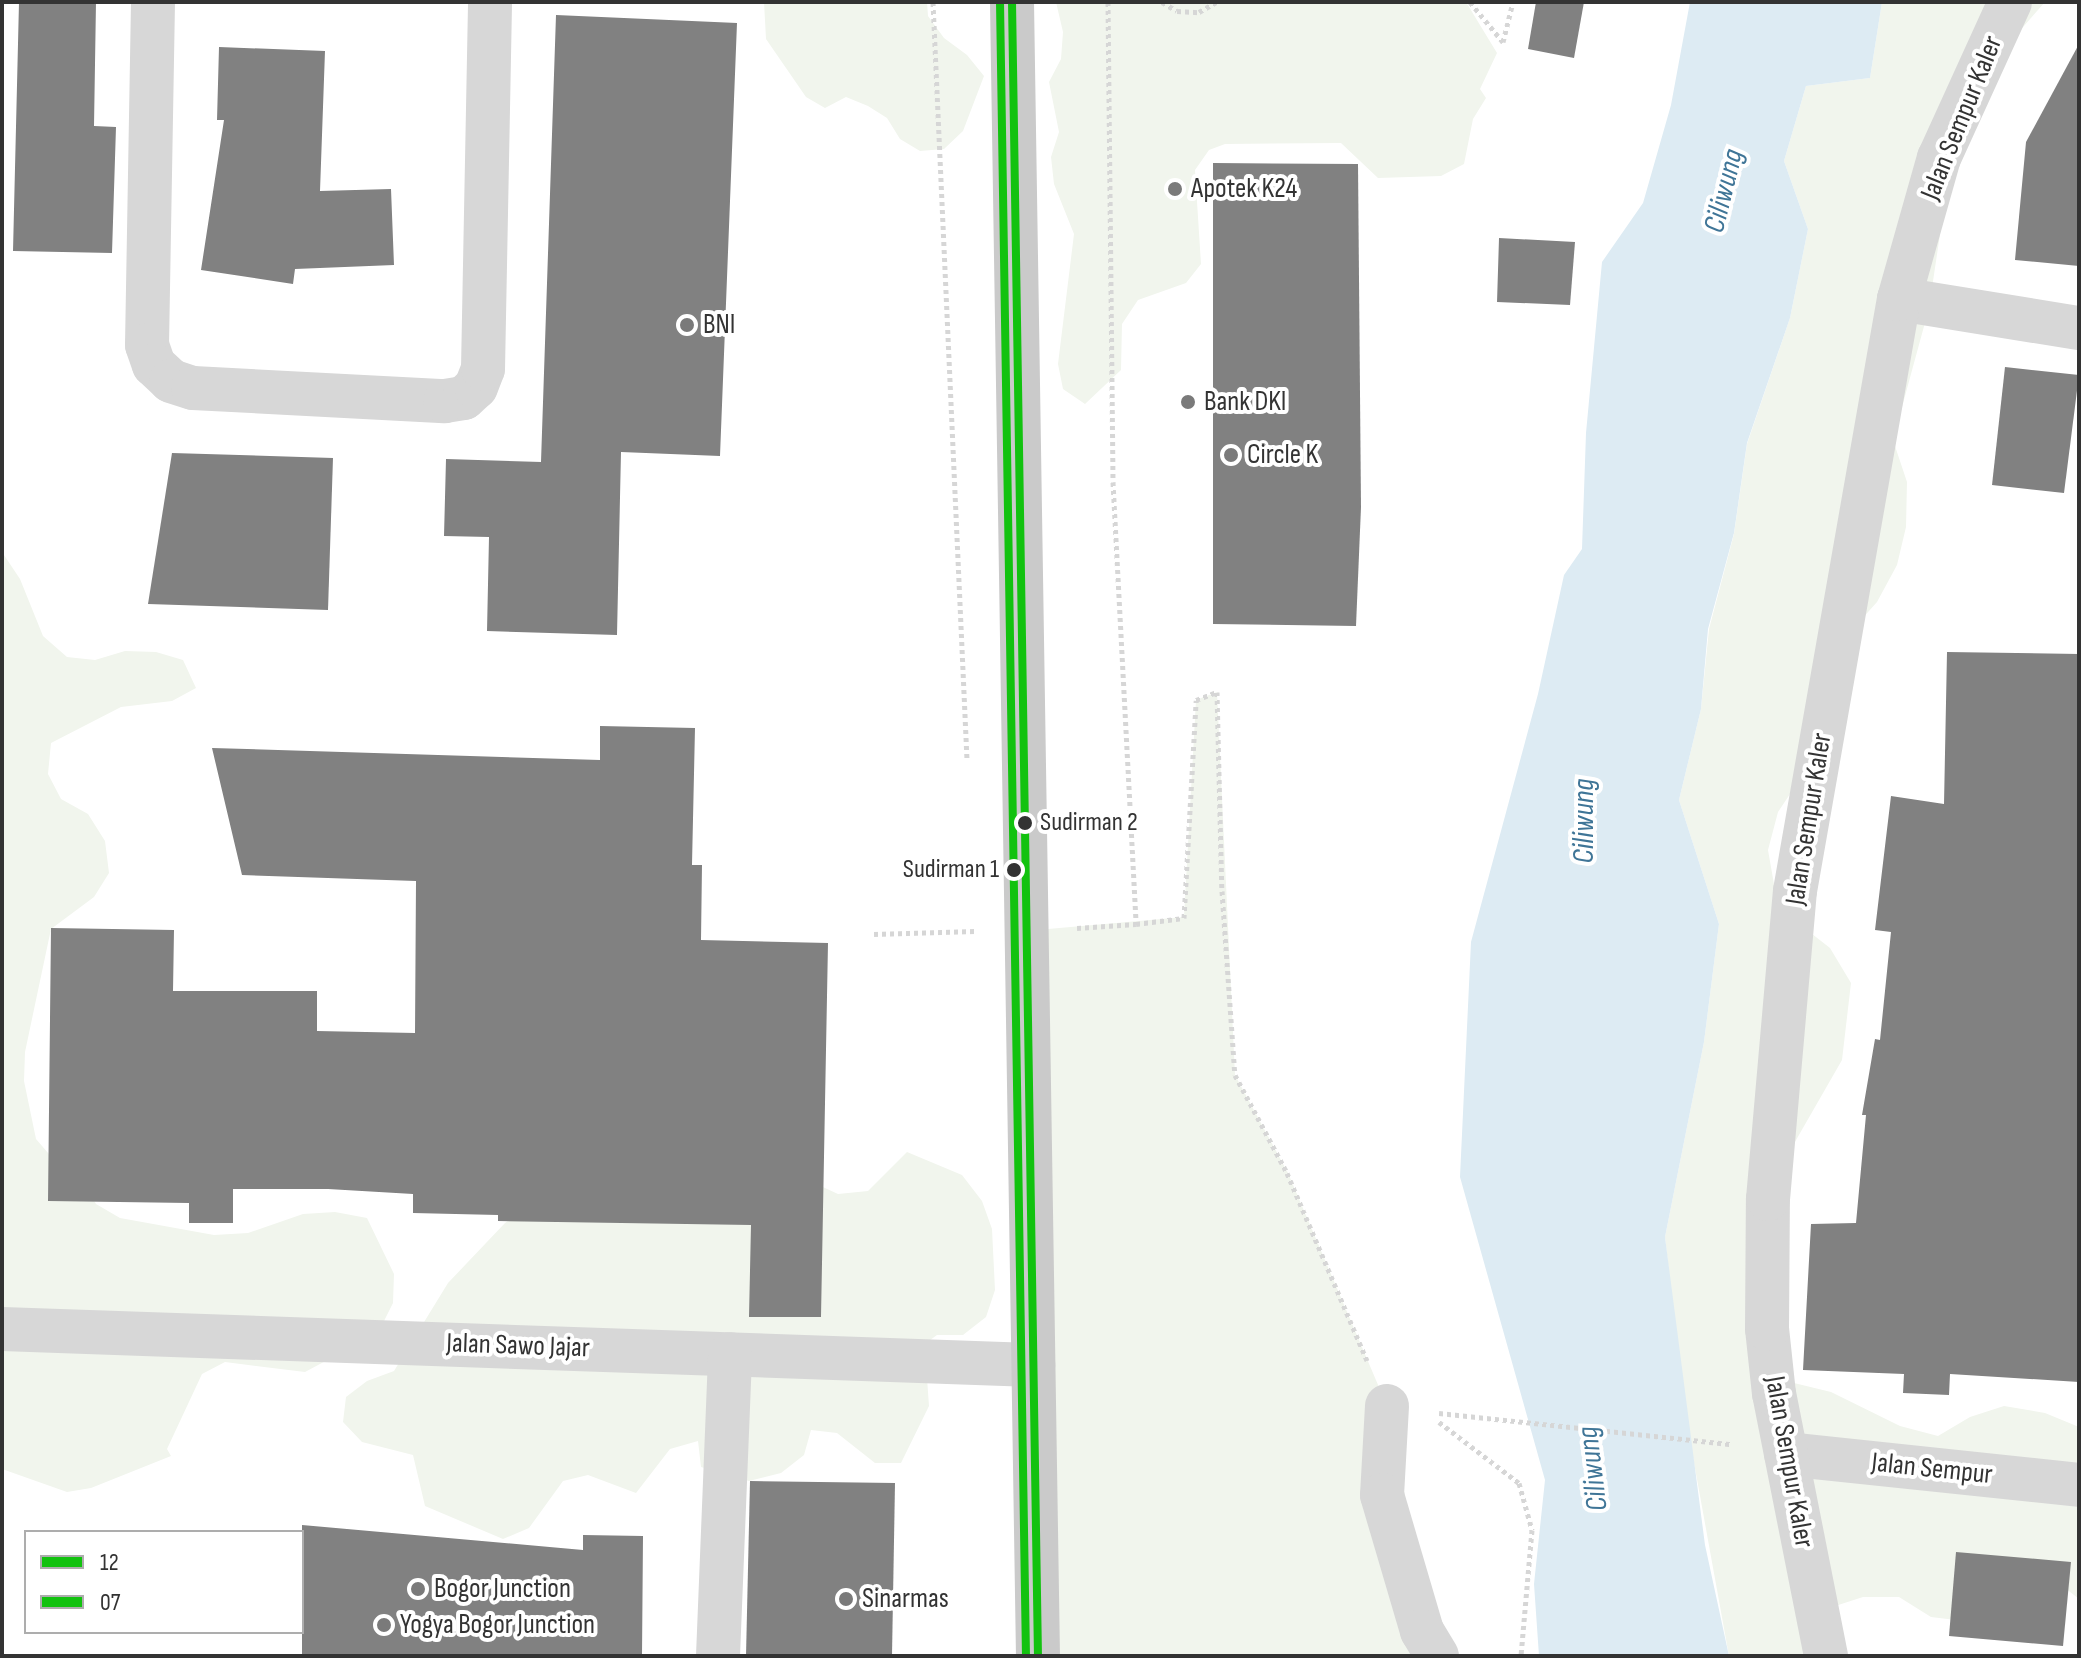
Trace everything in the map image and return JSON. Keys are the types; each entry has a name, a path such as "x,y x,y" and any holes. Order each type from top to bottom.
{"main road":[{"path":"1012,2 1038,1656"}],"street":[{"path":"153,2 147,345 154,365 171,381 193,388 445,401 464,398 476,387 483,369 490,2"},
{"name":"Jalan Sempur Kaler","path":"1826,1656 1766,1450 1768,1199 1795,891 1899,299 1939,158 2010,2"},
{"path":"1899,299 2079,328"},
{"name":"Jalan Sawo Jajar","path":"2,1329 1033,1365"},
{"path":"718,1656 730,1354"},
{"path":"1406,1409 1382,1495 1422,1631 1437,1656"},
{"name":"Jalan Sempur","path":"1766,1450 2079,1485"}],"path":[{"path":"1108,2 1113,482 1136,924 1184,918 1196,700 1217,692 1222,891 1235,1075 1406,1409 1519,1483 1532,1530 1521,1656"},
{"path":"1162,2 1177,11 1199,12 1216,2"},
{"path":"1470,2 1503,42 1513,2"},
{"path":"1406,1409 1766,1450"}],"shaded area":[{"path":"764,2 927,2 928,16 944,38 967,55 984,76 963,131 944,149 920,151 900,139 887,118 868,106 846,97 825,108 806,97 766,39"},
{"path":"1056,2 1466,2 1497,53 1480,89 1486,98 1473,119 1464,164 1441,176 1378,178 1341,143 1225,144 1209,150 1195,170 1201,264 1186,283 1138,300 1122,324 1121,370 1085,404 1063,389 1058,364 1074,234 1054,184 1051,157 1059,132 1049,82 1061,59 1063,32"},
{"path":"1882,2 2045,2 2017,34 1964,141 1942,221 1929,308 1893,440 1907,482 1906,527 1897,565 1877,602 1852,630 1800,779 1778,812 1768,850 1775,890 1798,923 1830,948 1851,983 1842,1060 1784,1161 1767,1238 1794,1383 1831,1392 1900,1426 1938,1436 1970,1417 2004,1406 2045,1413 2079,1427 2079,1599 2060,1584 1964,1621 1931,1617 1899,1597 1863,1597 1829,1608 1825,1656 1729,1656 1685,1413 1665,1237 1704,1042 1719,924 1679,800 1701,709 1709,629 1734,534 1747,444 1790,318 1808,229 1784,161 1806,86 1870,78"},
{"path":"2,552 20,579 43,636 67,657 95,660 125,651 156,652 183,660 196,688 172,701 121,707 51,743 48,774 61,799 88,814 105,841 109,873 94,897 51,929 25,1052 24,1081 36,1139 55,1161 80,1177 96,1204 120,1218 214,1235 248,1233 303,1214 335,1212 367,1218 394,1274 393,1303 378,1333 305,1372 225,1362 202,1374 167,1449 171,1456 91,1488 67,1492 2,1469"},
{"path":"1217,692 1235,1075 1288,1173 1387,1406 1437,1656 1038,1656 1048,929 1184,917 1196,700"},
{"path":"907,1152 962,1175 982,1201 992,1229 995,1290 986,1317 963,1335 937,1335 915,1351 927,1378 929,1406 901,1463 875,1463 837,1433 811,1430 804,1455 781,1473 749,1481 701,1467 698,1441 670,1449 636,1493 588,1475 563,1481 529,1528 503,1539 425,1506 413,1455 362,1442 343,1422 346,1397 367,1381 394,1371 448,1283 505,1223 527,1208 812,1182 838,1194 868,1191"}],"water":[{"name":"Ciliwung","path":"1690,2 1882,2 1870,78 1806,86 1784,161 1808,229 1790,318 1747,443 1734,533 1708,629 1701,709 1679,800 1719,924 1704,1042 1665,1237 1705,1545 1729,1656 1539,1656 1534,1584 1545,1480 1460,1177 1471,942 1538,694 1564,575 1582,549 1586,433 1602,262 1643,203 1671,105"}],"building":[{"path":"19,2 96,2 94,126 116,127 112,253 13,251"},
{"path":"1536,2 1584,2 1574,58 1528,49"},
{"path":"556,15 737,23 720,456 621,452 617,635 487,631 489,537 444,536 446,459 541,462"},
{"path":"2079,44 2079,266 2015,260 2026,142"},
{"path":"219,47 325,51 320,191 391,189 394,265 295,269 293,284 201,270 224,120 217,120"},
{"path":"1213,163 1358,164 1361,507 1356,626 1213,624"},
{"path":"1499,238 1575,242 1570,305 1497,302"},
{"path":"2005,367 2079,375 2064,493 1992,485"},
{"path":"172,453 333,458 328,610 148,604"},
{"path":"1947,652 2079,654 2079,1382 1950,1374 1949,1395 1903,1393 1904,1374 1803,1370 1811,1224 1856,1223 1866,1115 1862,1115 1875,1039 1880,1040 1891,932 1875,930 1891,796 1944,804"},
{"path":"600,726 695,728 692,865 702,865 701,940 828,943 821,1317 749,1317 751,1225 498,1221 498,1215 413,1213 413,1194 328,1189 233,1189 233,1223 189,1223 189,1203 48,1201 51,928 174,930 173,991 317,991 317,1031 415,1033 416,881 242,875 212,748 600,760"},
{"path":"750,1481 895,1483 892,1656 746,1656"},
{"name":"Bogor Junction","path":"302,1525 583,1550 583,1535 643,1536 642,1656 302,1656"},
{"path":"1956,1552 2071,1562 2063,1646 1949,1636"}],"transit line":[{"name":"07","path":"1000,2 1026,1656"},
{"name":"12","path":"1012,2 1038,1656"}],"place":[{"name":"Apotek K24","path":"1175,189"},
{"name":"BNI","path":"687,325"},
{"name":"Bank DKI","path":"1188,402"},
{"name":"Circle K","path":"1231,455"},
{"name":"Sudirman 2","path":"1025,823"},
{"name":"Sudirman 1","path":"1014,870"},
{"name":"Bogor Junction","path":"418,1589"},
{"name":"Sinarmas","path":"846,1599"},
{"name":"Yogya Bogor Junction","path":"384,1625"}]}
